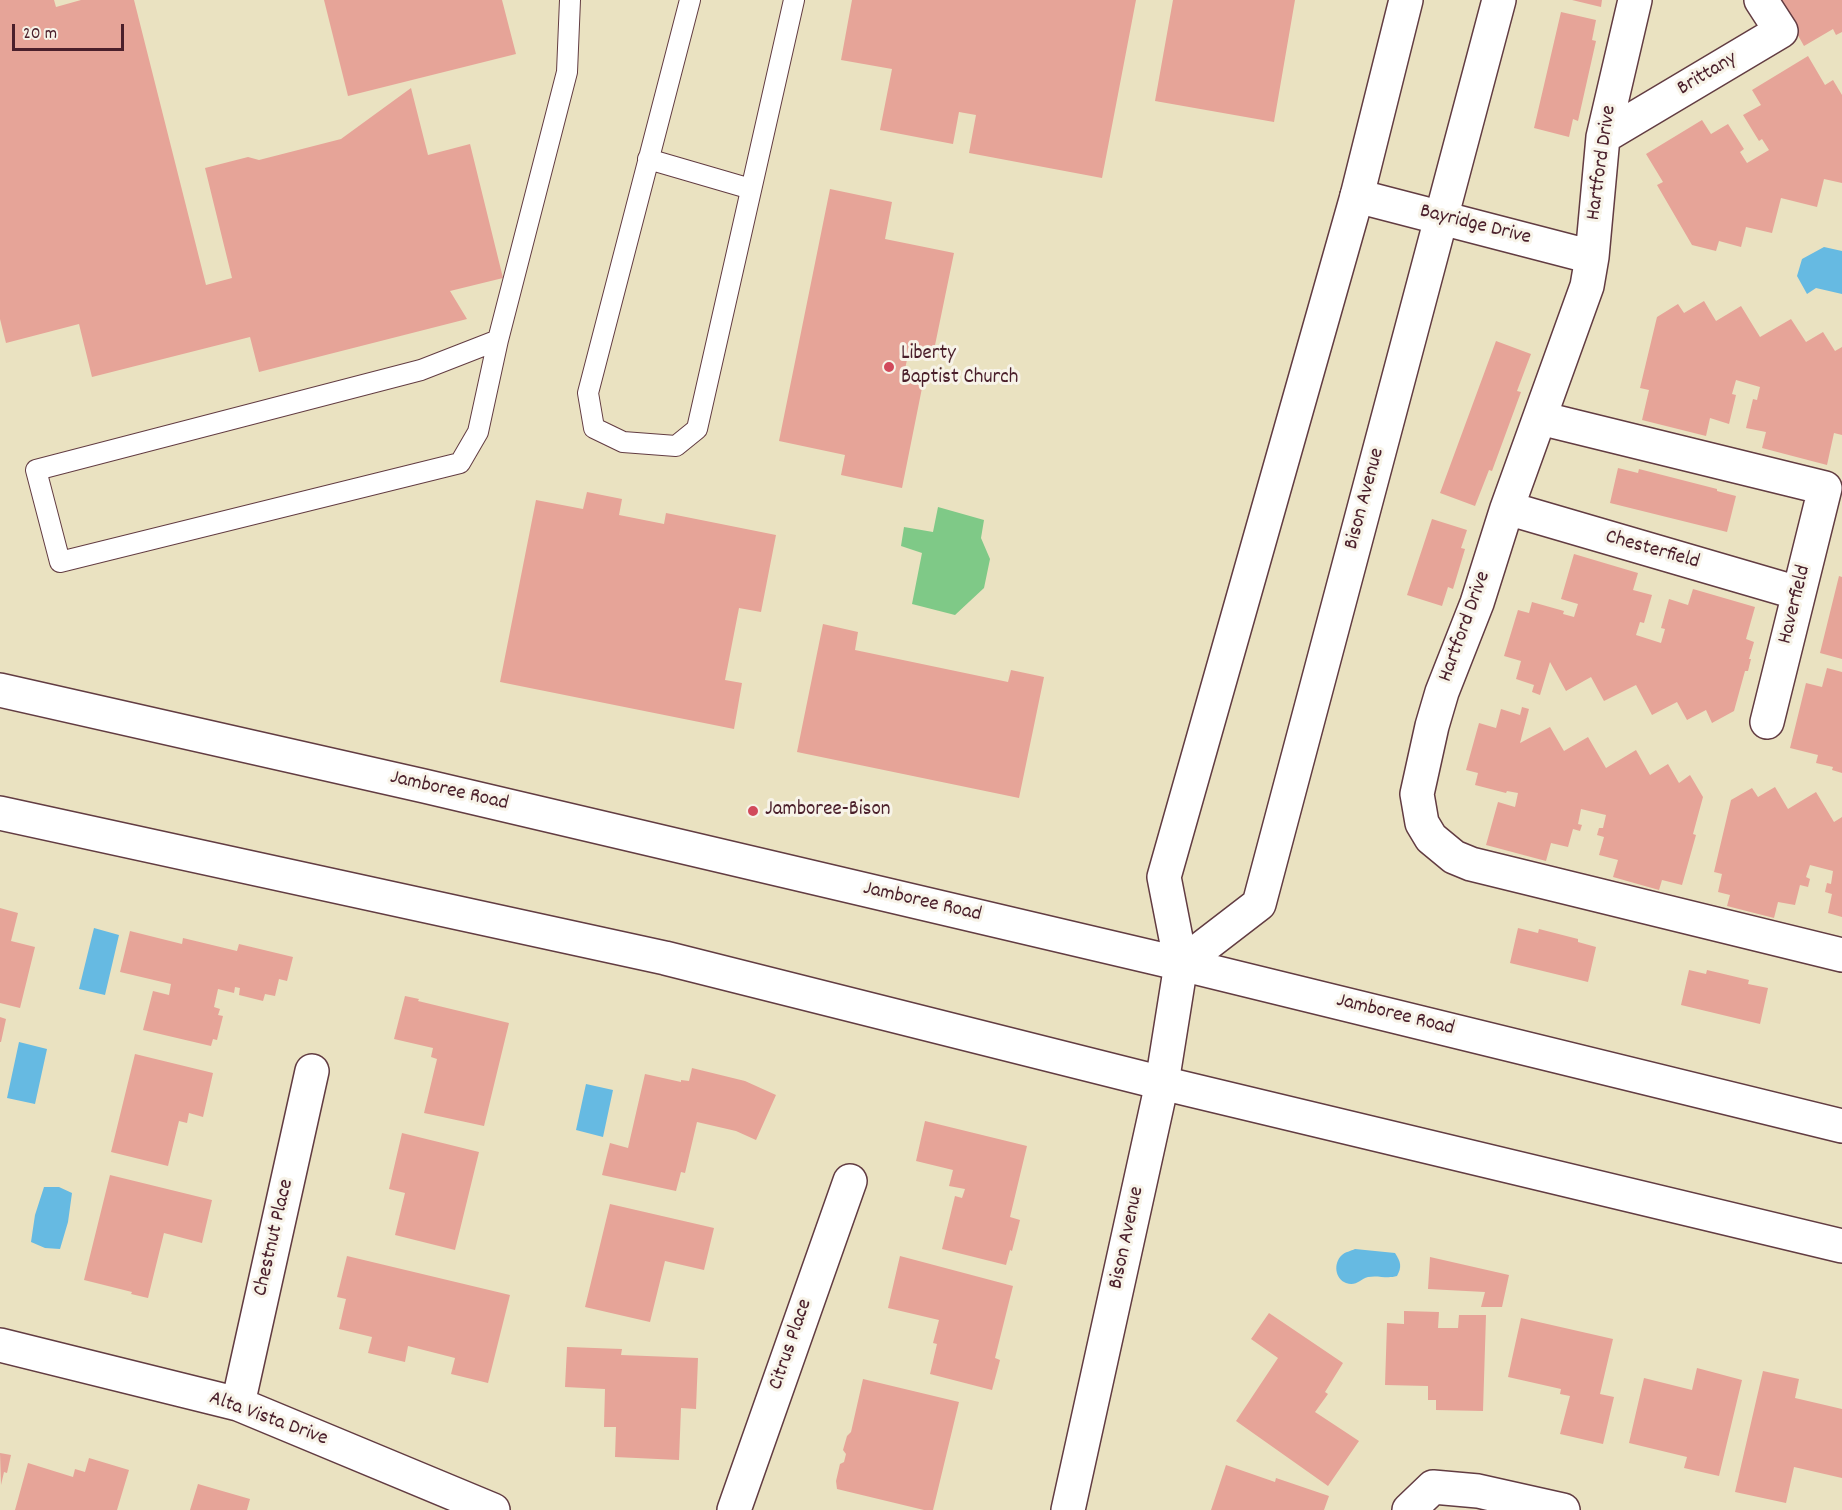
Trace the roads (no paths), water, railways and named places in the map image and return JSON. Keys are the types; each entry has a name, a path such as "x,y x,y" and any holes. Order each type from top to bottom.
{"main road":[{"name":"Bison Avenue","path":"1068,1510 1162,1083 1181,964 1164,877 1357,196 1406,0"},
{"name":"Bison Avenue","path":"1181,964 1259,904 1499,0"},
{"name":"Hartford Drive","path":"1635,0 1603,137 1592,257 1587,286 1507,508 1477,603 1442,692 1417,794 1422,823 1431,838 1454,857 1471,864 1842,954"},
{"name":"Brittany","path":"1603,137 1781,31 1761,0"},
{"name":"Bayridge Drive","path":"1357,196 1592,257"},
{"name":"Haverfield","path":"1540,418 1825,488 1767,722"},
{"name":"Chesterfield","path":"1507,508 1798,593"},
{"name":"Jamboree Road","path":"0,690 436,789 1181,964 1842,1126"},
{"path":"0,813 665,958 1162,1083 1842,1246"},
{"name":"Chestnut Place","path":"238,1404 312,1071"},
{"name":"Citrus Place","path":"735,1510 850,1181"},
{"name":"Alta Vista Drive","path":"0,1345 238,1404 493,1510"},
{"path":"1409,1510 1433,1487 1479,1491 1563,1510"}],"lane":[{"path":"498,340 421,370 36,470 60,562 460,463 478,432 498,340 567,72 570,0"},
{"path":"690,0 588,393 594,428 623,442 676,446 697,429 794,0"},
{"path":"648,159 751,189"}],"water":[{"path":"1824,247 1842,251 1842,294 1816,288 1807,294 1797,276 1802,259"},
{"path":"94,928 119,935 105,995 79,989"},
{"path":"19,1042 47,1049 35,1104 7,1098"},
{"path":"586,1084 613,1090 603,1137 576,1130"},
{"path":"44,1187 59,1187 72,1193 68,1222 60,1249 45,1248 31,1242 35,1215"},
{"path":"1355,1249 1395,1253 1400,1265 1397,1276 1368,1277 1353,1284 1342,1281 1337,1271 1337,1262 1343,1254"}],"place":[{"name":"Liberty Baptist Church","path":"889,367"},
{"name":"Jamboree-Bison","path":"753,811"}]}
